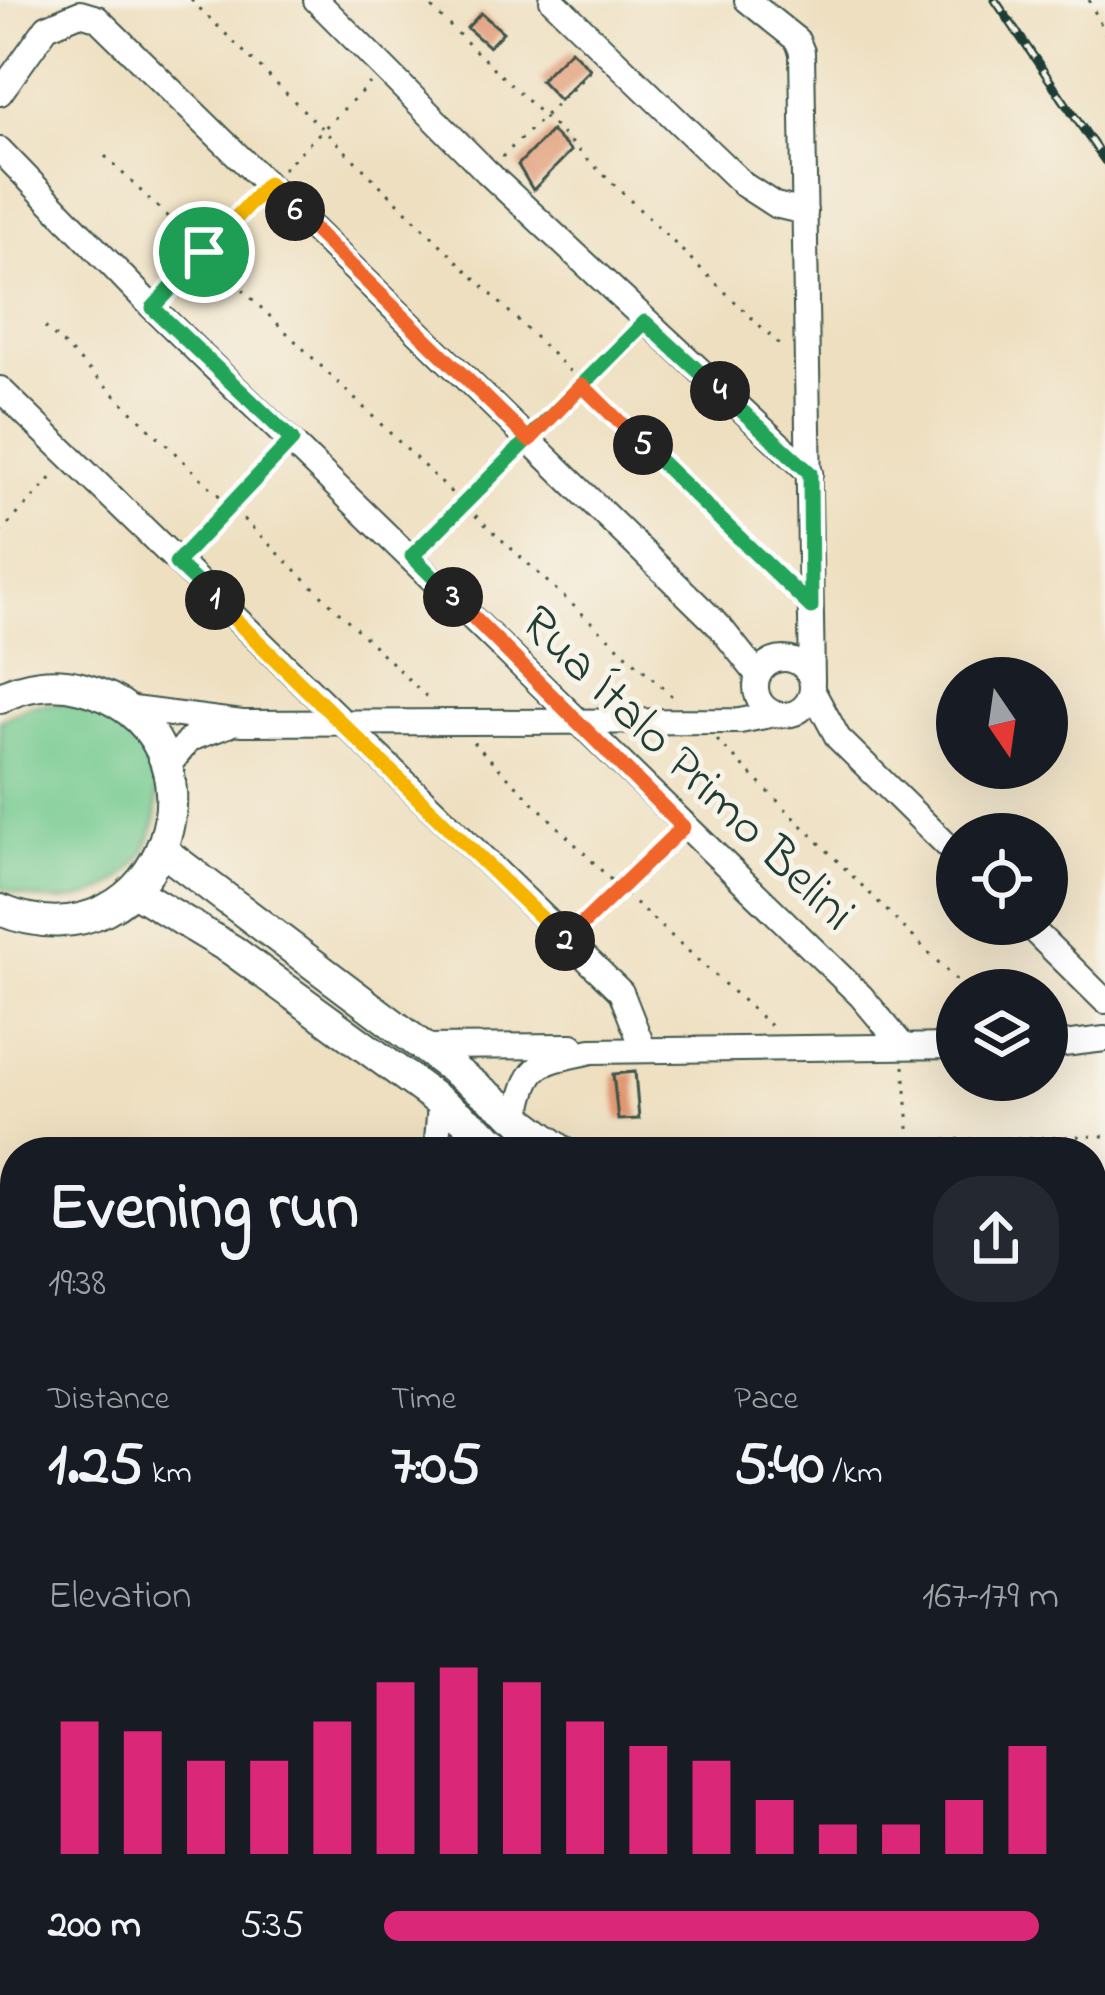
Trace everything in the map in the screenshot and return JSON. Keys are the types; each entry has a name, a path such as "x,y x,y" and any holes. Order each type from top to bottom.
{"main road":[{"path":"0,910 26,920 65,922 102,913 134,891 163,851 171,824 167,767 151,734 125,708 69,685 3,694"},
{"path":"163,851 543,1137"},
{"path":"134,891 232,950 484,1137"}],"street":[{"path":"316,0 487,172 810,473"},
{"path":"552,0 744,185 775,205 805,212"},
{"path":"125,708 242,723 456,726 757,720 806,706 812,686 802,52 797,40 747,0"},
{"path":"0,93 47,27 80,13 97,18 121,37 720,627 768,669 802,665 838,738 936,835"},
{"name":"Rua Ítalo Primo Belini","path":"0,150 153,308 861,996 903,1046"},
{"path":"0,389 621,992 644,1048"},
{"path":"705,719 739,705 810,617"},
{"path":"768,669 760,702 838,738"},
{"path":"167,767 203,731 242,723"},
{"path":"1048,945 1105,1001"},
{"path":"1068,1043 1105,1039"},
{"path":"421,1047 564,1045 592,1051"},
{"path":"518,1118 530,1072 540,1063 592,1051 936,1046"},
{"path":"437,1137 440,1105"}],"path":[{"path":"191,0 810,617"},
{"path":"423,0 808,372"},
{"path":"1089,0 1105,33"},
{"path":"487,172 609,54"},
{"path":"153,308 384,68"},
{"path":"105,156 464,505 705,719 946,969"},
{"path":"412,556 645,322"},
{"path":"45,327 620,889 794,1047"},
{"path":"176,563 292,440"},
{"path":"0,533 70,458"},
{"path":"565,941 683,827"},
{"path":"903,1046 911,1137"},
{"path":"1073,1137 1105,1136"}],"green space":[{"path":"65,703 116,725 146,758 157,797 151,836 131,870 98,893 53,901 0,887 0,720 32,705"}],"building":[{"path":"481,13 503,32 489,47 467,28"},
{"path":"571,50 590,69 559,100 540,80"},
{"path":"551,131 571,151 533,190 518,165"},
{"path":"635,1072 639,1119 618,1120 613,1074"}],"railway":[{"path":"995,0 1105,161"}],"route":[{"path":"204,252 153,308 292,440 176,563 565,941 683,827 412,556 529,440 582,385 645,322 810,473 811,607 582,385 529,440 268,184 204,252"}]}
